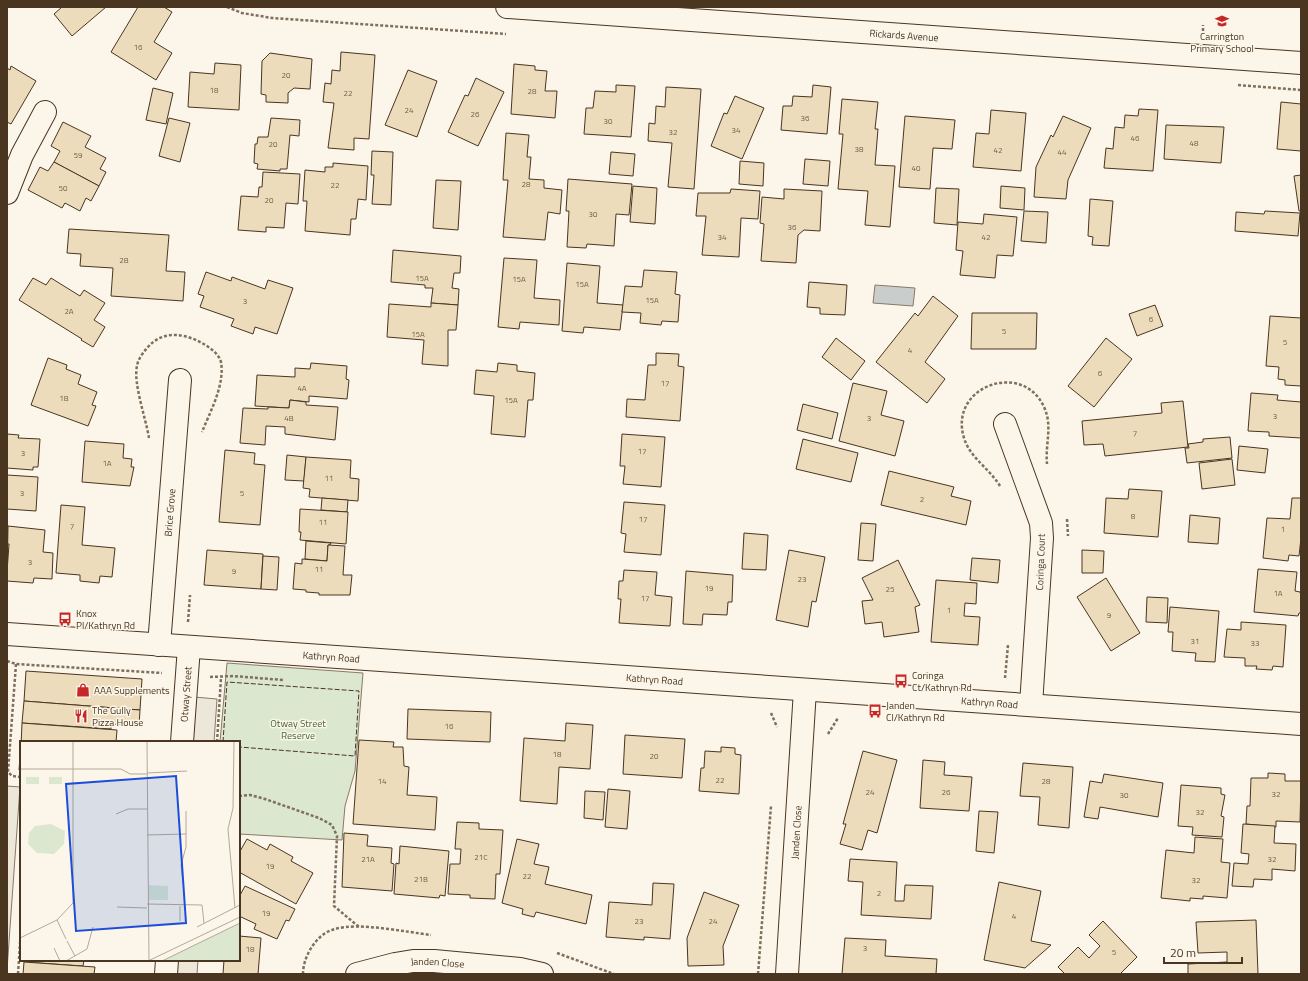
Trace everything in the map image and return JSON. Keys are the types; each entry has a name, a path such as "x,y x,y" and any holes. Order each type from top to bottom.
{"street":[{"name":"Rickards Avenue","path":"507,7 1301,63"},
{"path":"7,192 15,151 45,112"},
{"name":"Brice Grove","path":"159,645 180,380"},
{"name":"Coringa Court","path":"1005,424 1041,523 1042,538 1031,705"},
{"name":"Kathryn Road","path":"7,634 1301,724"},
{"name":"Otway Street","path":"182,741 189,647"},
{"name":"Janden Close","path":"787,974 805,690"},
{"path":"166,961 166,974"},
{"name":"Janden Close","path":"357,974 413,961 520,969 542,974"}],"path":[{"path":"1203,25 1203,31"},
{"path":"7,662 16,664 168,673"},
{"path":"16,664 8,772 12,776 20,777"},
{"path":"217,741 221,678"},
{"path":"771,713 777,727 776,735"},
{"path":"240,796 250,795 265,798 318,818 332,825 337,836 334,906 360,927"},
{"path":"758,974 772,799"},
{"path":"18,974 20,944"}],"green space":[{"name":"Otway Street Reserve","path":"227,663 363,673 355,771 345,806 342,840 240,834 240,741 220,741"}],"shaded area":[{"path":"875,285 915,288 913,306 873,303"},
{"path":"182,696 217,699 214,741 179,741"},
{"path":"7,786 20,787 7,970"},
{"path":"163,961 198,961 197,974 162,974"}],"building":[{"path":"62,7 106,7 72,36 54,14"},
{"path":"138,7 164,7 172,12 154,42 172,53 156,80 111,52"},
{"path":"341,52 375,55 369,139 354,138 354,150 328,148 334,103 323,102 325,83 331,84 332,70 340,71"},
{"path":"270,53 312,59 310,89 294,88 288,93 288,103 266,102 266,95 261,94 262,61"},
{"path":"215,63 241,65 239,110 188,107 190,72 214,74"},
{"path":"514,64 535,66 535,70 547,71 545,91 557,91 555,118 511,114"},
{"path":"11,66 36,81 11,124 7,122 7,68 10,70"},
{"path":"408,70 437,81 417,137 385,125"},
{"path":"476,78 504,92 478,146 448,132 465,95 468,96"},
{"path":"616,85 635,86 631,137 584,134 586,108 593,108 595,91 616,92"},
{"path":"813,85 831,87 827,134 781,130 783,106 792,106 793,96 812,97"},
{"path":"666,87 701,89 694,189 668,187 672,143 648,141 649,123 655,124 656,106 665,107"},
{"path":"153,88 173,93 166,124 146,120"},
{"path":"735,96 764,108 742,159 711,146 724,113 727,114"},
{"path":"842,99 878,102 875,129 878,129 875,165 895,166 890,227 865,225 868,191 838,189 843,134 839,134"},
{"path":"1281,102 1301,104 1301,151 1277,149"},
{"path":"1139,109 1158,110 1153,171 1104,168 1106,148 1113,149 1115,127 1124,128 1125,115 1138,116"},
{"path":"991,110 1026,113 1021,171 973,167 976,133 989,134"},
{"path":"905,116 955,120 952,149 933,148 930,189 899,187"},
{"path":"1063,116 1091,128 1068,180 1066,199 1034,197 1036,167 1051,135 1053,137"},
{"path":"169,118 190,123 180,162 159,156"},
{"path":"271,118 300,120 299,136 290,135 287,169 280,169 280,171 257,169 258,164 254,163 255,144 257,144 258,137 268,137"},
{"path":"63,122 91,136 85,147 106,158 100,169 106,172 99,186 54,162 60,151 51,146"},
{"path":"1166,125 1224,127 1221,163 1164,159"},
{"path":"506,133 529,135 527,157 531,157 529,179 544,180 544,188 562,190 560,214 548,212 545,240 503,237 508,180 503,180"},
{"path":"372,151 393,152 391,205 372,204 374,175 371,175"},
{"path":"611,152 635,154 633,176 609,174"},
{"path":"805,159 830,161 828,186 803,184"},
{"path":"740,161 764,163 763,186 739,184"},
{"path":"54,162 99,186 91,201 86,198 80,211 65,203 62,208 28,190 40,167 48,171"},
{"path":"333,163 368,166 366,200 358,199 356,219 351,219 350,235 305,231 307,201 303,201 305,170 325,172 325,167 333,167"},
{"path":"263,172 300,174 298,204 286,203 284,228 266,227 266,232 238,230 241,196 258,197 259,187 262,187"},
{"path":"1301,175 1301,211 1299,211 1294,176"},
{"path":"568,179 632,184 629,215 616,214 614,246 587,244 586,248 567,247 569,211 566,211"},
{"path":"436,180 461,181 458,230 433,228"},
{"path":"633,186 657,188 655,224 630,222"},
{"path":"1001,186 1025,188 1024,210 1000,208"},
{"path":"936,188 959,189 957,225 934,223"},
{"path":"731,189 760,191 758,219 741,218 739,257 702,255 706,216 696,216 698,193 730,193"},
{"path":"784,189 822,191 820,231 804,230 798,235 796,263 761,261 764,224 760,223 762,197 784,199"},
{"path":"1090,199 1113,201 1109,246 1092,245 1093,237 1088,236"},
{"path":"1024,211 1048,212 1046,243 1021,241"},
{"path":"1265,211 1300,213 1298,236 1235,231 1236,212 1264,214"},
{"path":"984,214 1017,217 1013,256 997,255 995,278 960,275 963,251 956,250 958,222 983,224"},
{"path":"69,229 169,235 166,271 185,272 183,301 111,296 113,268 80,266 81,254 67,253"},
{"path":"393,250 461,256 460,273 454,273 452,288 459,289 458,305 431,303 433,288 425,288 425,285 391,282"},
{"path":"504,258 537,260 534,298 560,300 559,325 520,322 519,329 498,327"},
{"path":"567,263 600,266 597,303 623,305 620,330 584,327 583,333 562,331"},
{"path":"644,270 677,272 675,294 680,295 678,322 662,321 661,325 640,323 641,313 622,312 625,286 642,287"},
{"path":"206,272 231,281 232,277 265,289 268,280 293,288 277,334 255,327 253,334 231,326 234,319 200,307 204,296 198,294"},
{"path":"33,278 46,285 51,278 80,296 84,290 105,303 94,320 105,327 93,347 19,300"},
{"path":"809,282 847,285 845,315 820,314 820,308 807,307"},
{"path":"933,296 958,316 925,362 945,379 927,403 876,362 915,313 918,316"},
{"path":"431,303 458,305 456,330 448,330 448,366 422,364 424,340 387,337 389,304 431,307"},
{"path":"1155,305 1163,326 1137,336 1129,314"},
{"path":"972,313 1037,313 1036,349 971,349"},
{"path":"1270,316 1301,318 1301,386 1285,385 1285,380 1278,379 1279,367 1266,366"},
{"path":"836,338 865,361 851,380 822,357"},
{"path":"1106,338 1132,359 1094,407 1068,386"},
{"path":"656,353 679,354 678,366 684,367 680,421 626,417 627,399 645,400 648,365 656,365"},
{"path":"48,358 67,365 66,369 81,375 78,384 97,392 92,405 96,406 88,426 31,405"},
{"path":"311,363 347,366 346,379 349,380 347,399 309,396 309,402 290,400 289,408 255,406 257,375 295,377 295,368 310,369"},
{"path":"498,363 517,365 517,371 535,373 533,400 528,400 525,437 491,434 494,396 474,394 476,370 497,372"},
{"path":"853,383 887,391 881,415 904,421 895,456 839,441"},
{"path":"1251,393 1278,395 1277,400 1301,402 1301,438 1269,436 1269,432 1248,431"},
{"path":"290,400 306,402 306,405 338,407 335,440 285,434 285,427 266,426 265,445 240,443 243,408 289,408"},
{"path":"1183,401 1188,447 1105,456 1103,444 1084,445 1082,421 1162,413 1161,403"},
{"path":"803,404 838,413 832,439 797,430"},
{"path":"7,434 19,435 18,438 40,439 38,467 33,467 33,470 7,468"},
{"path":"622,434 665,437 661,487 623,484 625,466 620,466"},
{"path":"1230,437 1232,458 1187,463 1185,448 1189,448 1188,444 1203,442 1203,439"},
{"path":"803,439 858,453 851,482 796,469"},
{"path":"85,441 124,444 123,458 132,459 131,467 134,467 130,486 82,482"},
{"path":"1239,446 1268,449 1265,473 1237,470"},
{"path":"225,450 255,453 254,464 265,465 260,525 219,522"},
{"path":"287,455 306,457 304,481 285,480"},
{"path":"306,457 351,460 350,478 359,479 358,501 309,497 310,489 303,488"},
{"path":"1232,459 1235,485 1202,489 1199,463"},
{"path":"889,471 954,487 951,496 971,501 966,525 881,505"},
{"path":"7,475 38,477 36,511 7,509"},
{"path":"1129,489 1162,491 1158,537 1104,533 1106,498 1128,499"},
{"path":"322,498 348,500 347,512 321,510"},
{"path":"1292,498 1301,498 1301,538 1299,556 1289,555 1288,561 1263,558 1267,518 1290,519"},
{"path":"624,502 665,505 661,555 624,552 626,534 621,533"},
{"path":"61,505 85,507 82,545 115,548 112,577 100,576 99,583 80,581 80,575 56,573"},
{"path":"300,509 348,512 346,544 300,540"},
{"path":"1190,515 1220,518 1218,544 1188,542"},
{"path":"861,523 876,524 873,561 858,560"},
{"path":"8,526 45,530 43,552 53,553 52,579 34,578 33,583 7,581"},
{"path":"744,533 768,535 766,570 742,569"},
{"path":"306,541 331,543 328,545 327,561 305,559"},
{"path":"7,544 9,544 7,572"},
{"path":"328,545 345,546 343,575 352,575 350,595 319,595 319,593 306,592 306,590 293,589 295,563 302,564 302,559 327,561"},
{"path":"207,550 263,554 261,589 204,585"},
{"path":"789,550 825,557 816,602 812,601 808,627 776,620"},
{"path":"1082,550 1104,551 1103,573 1082,573"},
{"path":"263,556 279,557 277,590 261,589"},
{"path":"972,558 1000,560 998,583 970,580"},
{"path":"898,560 920,605 915,607 919,632 884,637 882,622 865,624 862,601 873,600 862,578"},
{"path":"1258,569 1297,572 1295,591 1300,592 1301,595 1301,613 1299,613 1298,616 1254,612"},
{"path":"624,570 657,572 655,595 672,597 670,626 619,623 621,599 618,599 619,581 623,581"},
{"path":"686,571 733,575 732,602 728,602 727,615 703,614 702,625 683,624"},
{"path":"1106,578 1140,633 1111,651 1077,597"},
{"path":"936,580 977,583 976,604 965,603 964,616 980,617 978,645 931,642"},
{"path":"1147,597 1168,598 1167,623 1146,622"},
{"path":"1170,607 1219,611 1215,662 1195,661 1196,653 1172,651 1173,632 1168,632"},
{"path":"1241,622 1286,625 1283,667 1273,666 1272,670 1256,669 1257,666 1245,666 1245,658 1224,657 1227,629 1241,630"},
{"name":"AAA Supplements","path":"26,671 142,679 140,710 24,701"},
{"name":"The Gully Pizza House","path":"24,701 140,710 139,726 111,724 111,729 22,723"},
{"path":"408,709 491,712 490,742 407,739"},
{"path":"22,723 117,730 116,741 21,741"},
{"path":"566,723 593,725 590,769 559,767 557,804 520,801 524,738 565,741"},
{"path":"625,735 685,739 682,778 623,774"},
{"path":"359,740 394,742 393,747 403,747 404,766 409,767 407,795 437,797 435,830 353,824"},
{"path":"721,747 735,748 735,754 741,755 739,794 699,791 701,768 704,768 705,751 721,752"},
{"path":"863,751 897,760 877,833 868,830 862,850 840,844 846,824 843,824"},
{"path":"923,760 945,762 944,775 972,777 969,811 920,808"},
{"path":"1023,763 1073,767 1069,828 1038,825 1040,797 1020,796"},
{"path":"1268,773 1285,774 1285,781 1301,781 1300,822 1276,821 1276,827 1246,824 1247,806 1250,806 1251,778 1268,778"},
{"path":"1104,774 1163,783 1158,817 1100,807 1098,819 1084,817 1090,781 1102,783"},
{"path":"1181,785 1221,788 1221,794 1225,795 1221,816 1224,817 1222,837 1192,835 1193,827 1178,826"},
{"path":"608,789 630,791 627,829 605,827"},
{"path":"585,791 605,792 603,820 584,818"},
{"path":"979,811 998,812 994,853 976,851"},
{"path":"457,822 479,823 479,829 503,830 500,874 496,874 495,899 470,898 470,895 448,894 450,864 460,864 461,849 455,849"},
{"path":"1243,824 1275,826 1274,843 1296,844 1295,871 1272,869 1272,880 1254,879 1253,887 1232,886 1234,863 1248,864 1249,854 1241,853"},
{"path":"344,833 368,835 367,846 392,848 391,863 394,864 392,891 342,887"},
{"path":"1195,837 1223,839 1221,862 1230,863 1227,898 1203,896 1203,899 1190,898 1190,901 1161,898 1166,850 1194,853"},
{"path":"247,839 267,850 270,844 293,857 291,861 313,873 296,904 240,873 240,851"},
{"path":"517,839 539,844 534,864 549,867 545,884 592,895 586,924 536,912 534,917 522,914 523,909 502,903"},
{"path":"400,846 449,851 445,896 440,895 439,898 394,894 396,863 399,864"},
{"path":"850,859 897,862 895,901 904,901 905,885 933,886 931,919 861,915 863,882 848,881"},
{"path":"999,882 1041,891 1031,941 1051,945 1025,968 984,960"},
{"path":"653,883 674,884 670,939 644,937 644,940 606,937 609,902 652,905"},
{"path":"245,886 295,909 289,921 286,920 277,939 254,929 256,924 240,916 240,895"},
{"path":"704,892 739,905 723,946 724,965 688,966 687,938"},
{"path":"1256,920 1258,974 1188,974 1188,964 1227,962 1227,952 1198,953 1196,922"},
{"path":"1103,921 1137,957 1120,974 1065,974 1058,967 1078,947 1089,958 1100,946 1089,935"},
{"path":"240,936 261,938 258,974 223,974 224,961 240,961"},
{"path":"845,938 886,940 885,956 937,959 936,974 842,974"},
{"path":"24,961 84,961 83,966"},
{"path":"24,962 95,967 94,974 23,974"}],"fence":[{"path":"223,741 227,682 359,691 355,756 240,747"}],"place":[{"name":"Carrington Primary School","path":"1222,21"},
{"name":"Knox Pl/Kathryn Rd","path":"65,619"},
{"name":"Coringa Ct/Kathryn Rd","path":"901,681"},
{"name":"AAA Supplements","path":"83,690"},
{"name":"Janden Cl/Kathryn Rd","path":"875,711"},
{"name":"The Gully Pizza House","path":"81,716"}]}
